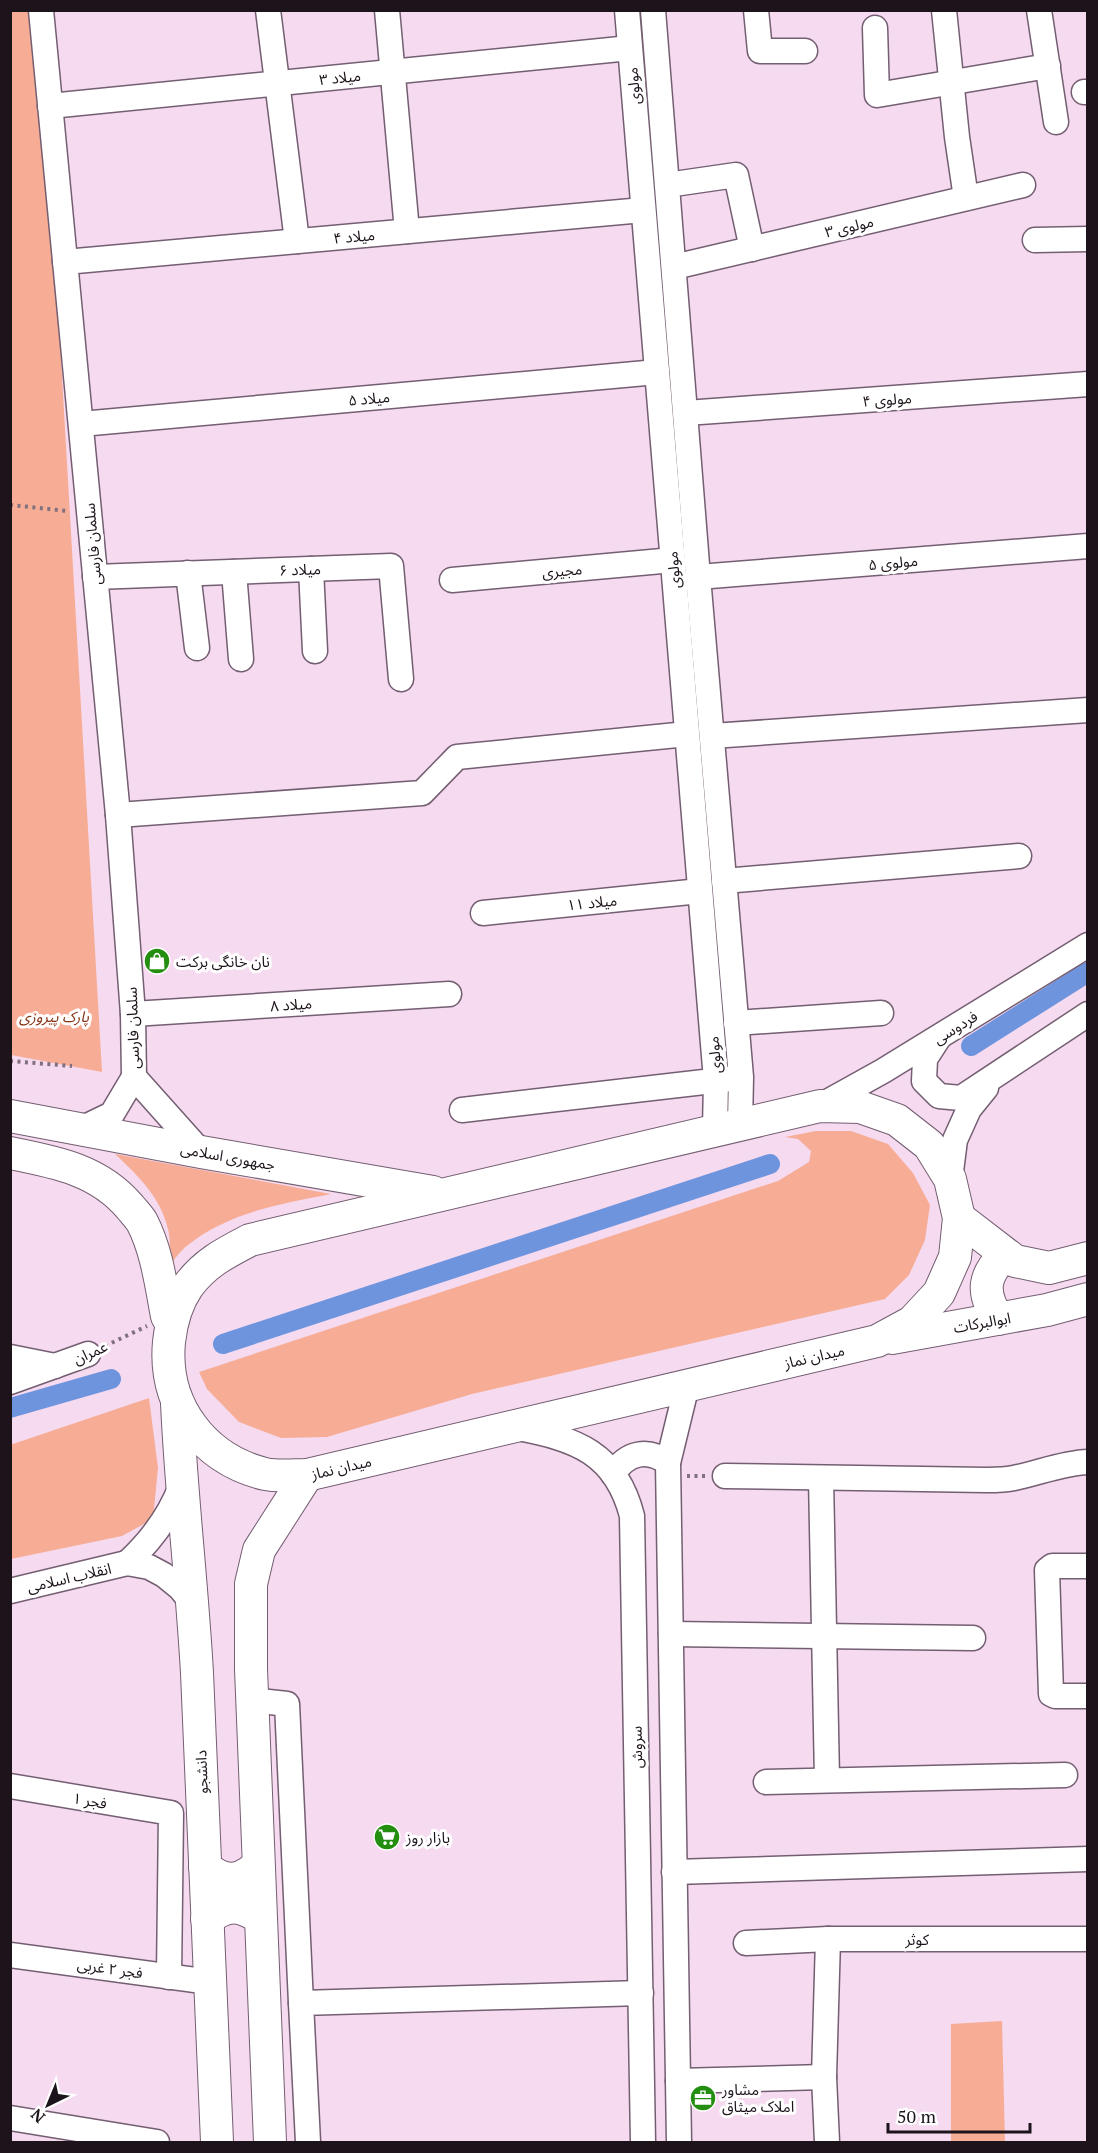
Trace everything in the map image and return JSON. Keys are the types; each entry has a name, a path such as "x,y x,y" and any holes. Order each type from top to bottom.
{"main road":[{"name":"میدان نماز","path":"820,1106 860,1107 897,1120 929,1145 950,1179 959,1218 955,1257 939,1293 912,1322 877,1341 307,1475 267,1475 229,1461 198,1436 176,1402 167,1364 169,1320 187,1287 215,1258 250,1240 820,1106"},
{"name":"جمهوری اسلامی","path":"10,1116 201,1152 446,1194"},
{"path":"10,1153 59,1162 88,1174 119,1193 142,1221 158,1268 169,1320"},
{"path":"959,1218 1016,1261 1049,1268 1088,1258"},
{"path":"998,1319 988,1303 986,1284 992,1267 1005,1254"},
{"name":"ابوالبرکات","path":"877,1341 1047,1310 1088,1299"},
{"name":"دانشجو","path":"176,1402 181,1486 193,1604 217,2142"},
{"path":"270,2142 252,1700 250,1584 259,1550 307,1475"},
{"path":"205,1867 217,1876 232,1879 247,1876 258,1865"},
{"path":"207,1919 219,1910 234,1907 248,1910 260,1918"}],"street":[{"name":"سلمان فارسی","path":"41,10 118,815 133,1014 134,1077"},
{"path":"268,10 297,241"},
{"path":"387,10 407,231"},
{"name":"مولوی","path":"627,10 716,1080 728,1127"},
{"name":"مولوی","path":"653,10 741,1077 728,1127"},
{"path":"756,10 760,51 805,51"},
{"path":"944,10 957,137 966,198"},
{"path":"1039,10 1056,122"},
{"path":"875,28 877,95 1048,66"},
{"name":"میلاد ۳","path":"50,106 630,48"},
{"path":"667,185 736,175 752,249"},
{"name":"مولوی ۳","path":"674,267 1023,185"},
{"name":"میلاد ۴","path":"66,261 643,210"},
{"path":"1035,240 1088,239"},
{"path":"652,319 678,316"},
{"name":"میلاد ۵","path":"81,424 657,372"},
{"name":"مولوی ۴","path":"686,413 1088,384"},
{"name":"مولوی ۵","path":"698,577 1088,546"},
{"name":"مجیری","path":"452,580 673,560"},
{"name":"میلاد ۶","path":"95,577 391,566 401,679"},
{"path":"311,569 315,651"},
{"path":"234,572 241,659"},
{"path":"188,573 197,648"},
{"path":"712,736 1088,710"},
{"path":"118,815 422,793 457,757 687,734"},
{"path":"724,881 1019,856"},
{"name":"میلاد ۱۱","path":"483,913 700,891"},
{"name":"فردوسی","path":"820,1106 883,1071 1088,945"},
{"name":"میلاد ۸","path":"133,1014 449,994"},
{"path":"736,1023 881,1013"},
{"path":"940,1036 925,1059 924,1081 939,1096 961,1098 1088,1014"},
{"path":"950,1179 955,1140 969,1109 996,1074"},
{"path":"81,1129 112,1114 134,1077 201,1152"},
{"path":"462,1110 741,1077"},
{"name":"عمران","path":"10,1382 87,1354"},
{"path":"10,1357 57,1366"},
{"path":"679,2142 668,1470 687,1385"},
{"name":"سروش","path":"510,1427 549,1434 584,1447 614,1473 624,1489 632,1516 643,2142"},
{"path":"614,1473 619,1464 628,1457 649,1453 659,1457 668,1470"},
{"path":"725,1476 986,1480 1013,1478 1052,1467 1088,1462"},
{"path":"821,1478 827,1779"},
{"path":"127,1563 157,1532 172,1509 181,1486"},
{"path":"127,1563 149,1567 164,1575 180,1588 193,1604"},
{"name":"انقلاب اسلامی","path":"10,1591 127,1563"},
{"path":"1088,1566 1052,1566 1047,1570 1051,1694 1054,1696 1088,1696"},
{"path":"671,1634 973,1638"},
{"path":"252,1700 287,1704 308,2142"},
{"path":"766,1782 1065,1775"},
{"name":"فجر ۱","path":"10,1786 171,1812 169,1977"},
{"path":"674,1872 1088,1860"},
{"path":"827,2142 824,2077 828,1939"},
{"name":"کوثر","path":"746,1943 828,1939 1088,1939"},
{"name":"فجر ۲ غربی","path":"10,1955 210,1982"},
{"path":"301,2003 641,1993"},
{"path":"678,2081 824,2077"},
{"path":"10,2118 157,2142"}],"path":[{"path":"10,505 90,514"},
{"path":"10,1061 72,1066"},
{"name":"عمران","path":"87,1354 169,1320"},
{"path":"668,1470 725,1476"}],"green space":[{"name":"پارک پیروزی","path":"10,11 41,11 102,1072 11,1055"},
{"path":"816,1131 851,1131 888,1144 913,1173 930,1205 925,1240 909,1275 885,1299 472,1394 327,1437 281,1438 239,1422 207,1389 199,1372 778,1181 809,1162 811,1151 798,1139 785,1137"},
{"path":"115,1154 331,1194 238,1217 204,1234 185,1247 169,1266 169,1233 160,1206 140,1179"},
{"path":"149,1398 158,1468 153,1519 122,1536 11,1559 10,1445"},
{"path":"1002,2021 1005,2142 951,2142 951,2024"}],"waterway":[{"path":"971,1046 1088,972"},
{"path":"223,1344 770,1164"},
{"path":"10,1408 111,1379"}],"place":[{"name":"نان خانگی برکت","path":"157,961"},
{"name":"بازار روز","path":"387,1837"},
{"name":"مشاور املاک میثاق","path":"703,2098"}]}
